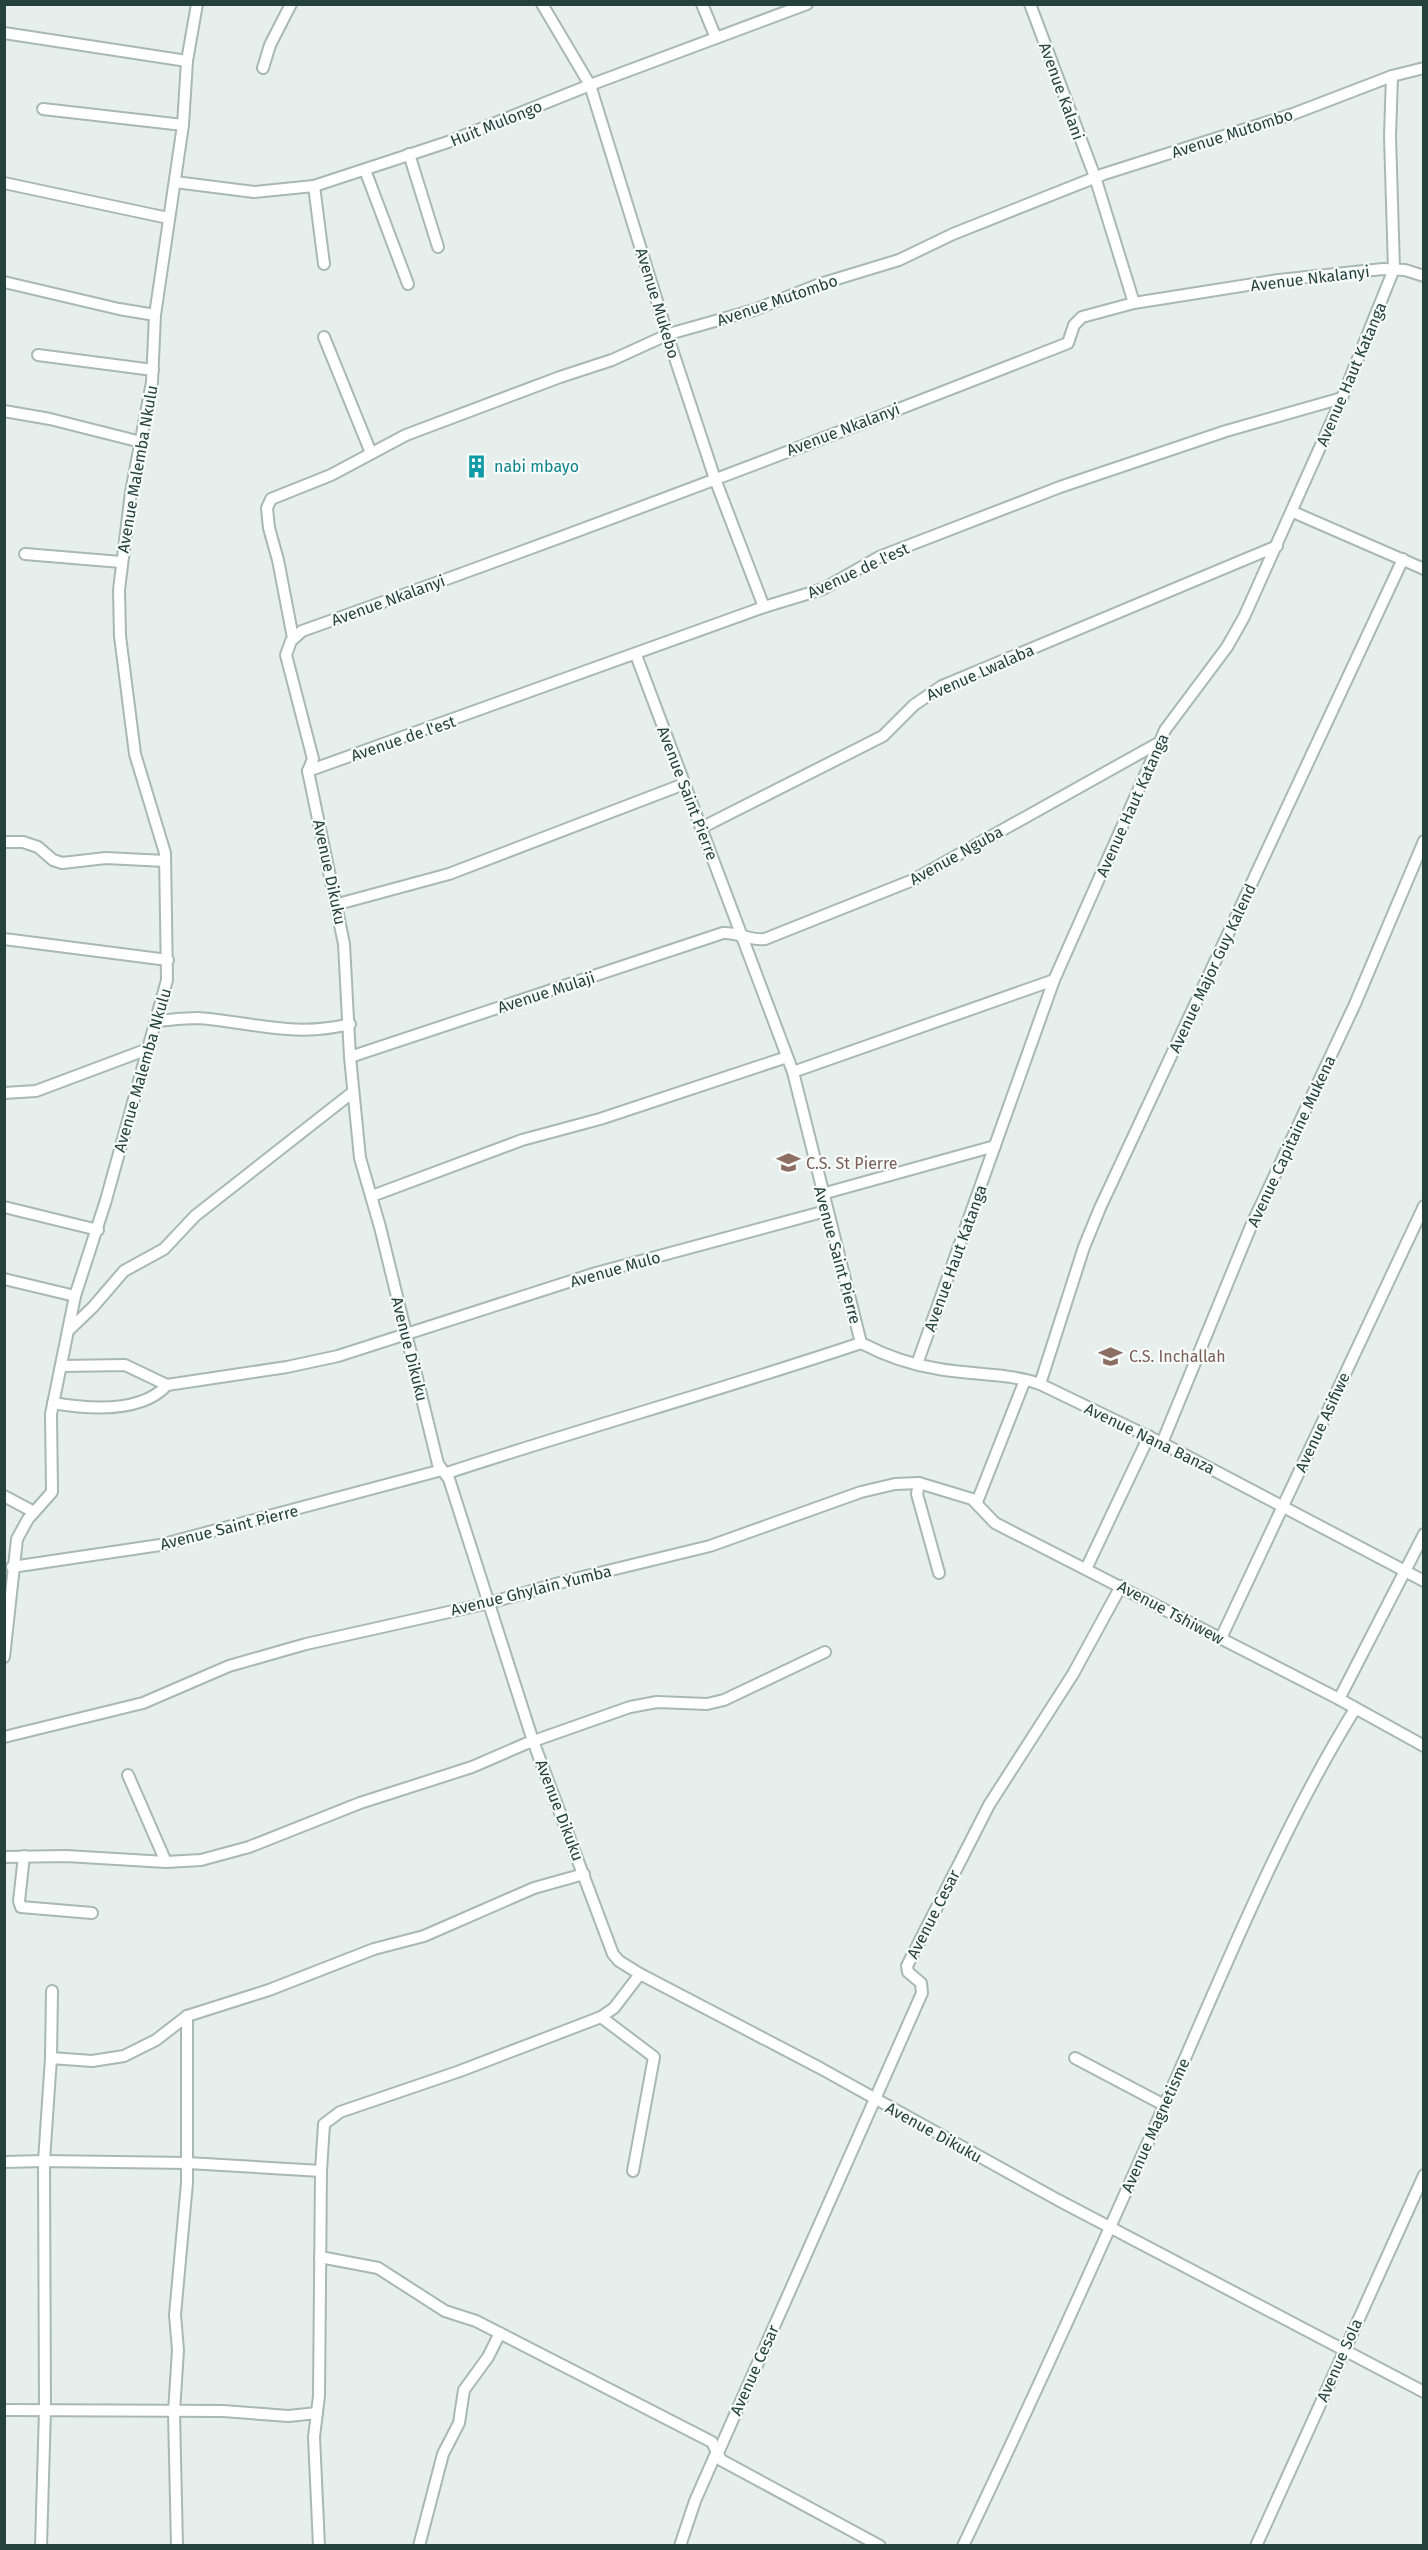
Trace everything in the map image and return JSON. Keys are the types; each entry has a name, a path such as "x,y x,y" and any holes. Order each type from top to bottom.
{"street":[{"name":"Avenue Malemba Nkulu","path":"4,1658 12,1567 20,1532 33,1512 52,1492 53,1403 75,1296 98,1230 167,980 163,845 135,754 119,626 121,562 153,370 156,315 183,125 187,61 197,4"},
{"path":"263,68 270,45 291,4"},
{"name":"Avenue Mukebo","path":"542,4 590,85 715,479 764,607"},
{"path":"702,4 716,38"},
{"name":"Huit Mulongo","path":"175,183 254,192 314,186 448,142 590,85 807,4"},
{"name":"Avenue Kalani","path":"1030,4 1095,177 1134,303"},
{"path":"4,33 187,61"},
{"name":"Avenue Mutombo","path":"293,638 278,560 269,528 268,503 271,499 321,480 371,453 435,424 612,360 669,334 754,310 804,289 899,260 953,234 1095,177 1293,114 1392,75 1424,68"},
{"path":"1392,75 1389,136 1394,269"},
{"path":"44,109 183,125"},
{"path":"409,154 438,247"},
{"path":"365,170 408,284"},
{"path":"4,183 168,218"},
{"path":"314,186 324,264"},
{"name":"Avenue Nkalanyi","path":"293,638 302,631 572,534 861,425 907,404 1065,344 1070,341 1075,324 1082,317 1134,303 1279,280 1394,269 1424,276"},
{"name":"Avenue Haut Katanga","path":"917,1364 1054,980 1160,742 1171,721 1227,647 1244,617 1293,512 1394,269"},
{"path":"4,282 119,309 156,315"},
{"path":"324,337 371,453"},
{"path":"38,355 153,370"},
{"name":"Avenue de l'est","path":"308,771 636,655 764,607 823,589 879,557 1060,487 1226,430 1342,398"},
{"path":"4,411 50,419 141,442"},
{"path":"1293,512 1424,569"},
{"name":"Avenue Lwalaba","path":"701,828 883,736 914,705 942,686 1276,546"},
{"path":"25,554 121,562"},
{"name":"Avenue Major Guy Kalend","path":"1040,1384 1084,1247 1100,1208 1403,559"},
{"name":"Avenue Dikuku","path":"293,638 286,655 313,759 308,771 323,847 338,904 347,967 350,1058 360,1158 372,1196 438,1464 444,1472 489,1603 533,1741 613,1954 640,1974 1110,2228 1424,2392"},
{"name":"Avenue Saint Pierre","path":"12,1567 160,1545 444,1472 744,1383 861,1343 826,1211 793,1072 636,655"},
{"name":"Avenue Nguba","path":"743,936 753,940 765,939 913,880 1160,742"},
{"path":"338,904 449,874 684,784"},
{"name":"Avenue Capitaine Mukena","path":"1162,1443 1251,1226 1355,1004 1424,841"},
{"path":"4,842 23,842 38,847 53,860 62,863 106,858 165,861"},
{"name":"Avenue Mulaji","path":"350,1058 723,933 743,936"},
{"path":"4,939 168,960"},
{"path":"793,1072 1054,980"},
{"path":"156,1021 196,1018 288,1031 315,1031 350,1024"},
{"path":"4,1094 36,1091 148,1049"},
{"path":"372,1196 522,1140 600,1119 787,1057"},
{"path":"69,1330 93,1307 120,1274 164,1249 195,1216 353,1092"},
{"path":"822,1194 995,1146"},
{"name":"Avenue Asifiwe","path":"1221,1638 1424,1206"},
{"path":"4,1207 98,1230"},
{"name":"Avenue Mulo","path":"167,1385 287,1367 338,1356 596,1273 826,1211"},
{"path":"4,1279 75,1296"},
{"name":"Avenue Nana Banza","path":"861,1343 885,1356 917,1364 1040,1384 1149,1436 1424,1581"},
{"path":"53,1403 108,1406 135,1404 144,1402 167,1385 125,1365 62,1366"},
{"path":"977,1502 1025,1380"},
{"path":"1086,1569 1149,1436"},
{"path":"920,1483 917,1494 939,1573"},
{"name":"Avenue Tshiwew","path":"920,1483 977,1502 995,1523 1339,1699 1424,1746"},
{"name":"Avenue Ghylain Yumba","path":"4,1737 143,1703 250,1659 423,1616 489,1603 710,1546 861,1492 895,1484 920,1483"},
{"path":"4,1496 33,1512"},
{"path":"1339,1699 1424,1534"},
{"name":"Avenue Cesar","path":"680,2546 717,2452 922,1992 919,1980 908,1972 907,1966 989,1805 1073,1674 1121,1586"},
{"path":"4,1857 166,1862 201,1860 249,1848 360,1803 472,1767 533,1741 638,1706 671,1702 716,1702 825,1652"},
{"name":"Avenue Magnetisme","path":"963,2546 1110,2228 1284,1834 1322,1763 1355,1709"},
{"path":"128,1775 166,1862"},
{"path":"24,1856 19,1901 21,1906 92,1913"},
{"path":"51,2058 92,2061 114,2059 156,2040 187,2016 269,1990 374,1949 424,1936 534,1888 584,1874"},
{"path":"319,2546 314,2437 317,2413 323,2127 327,2120 340,2112 460,2071 602,2017 614,2008 640,1974"},
{"path":"41,2546 45,2410 44,2161 51,2058 52,1991"},
{"path":"177,2546 174,2412 178,2350 175,2315 188,2163 187,2016"},
{"path":"602,2017 651,2052 654,2057 633,2171"},
{"path":"1074,2058 1164,2105"},
{"path":"4,2162 188,2163 321,2171"},
{"name":"Avenue Sola","path":"1256,2546 1343,2349 1424,2175"},
{"path":"320,2257 378,2268 445,2311 472,2319 712,2442 722,2460 880,2546"},
{"path":"419,2546 443,2454 459,2423 464,2390 488,2357 500,2333"},
{"path":"4,2410 232,2411 288,2416 317,2413"}],"place":[{"name":"nabi mbayo","path":"476,466"},
{"name":"C.S. St Pierre","path":"788,1163"},
{"name":"C.S. Inchallah","path":"1111,1356"}]}
